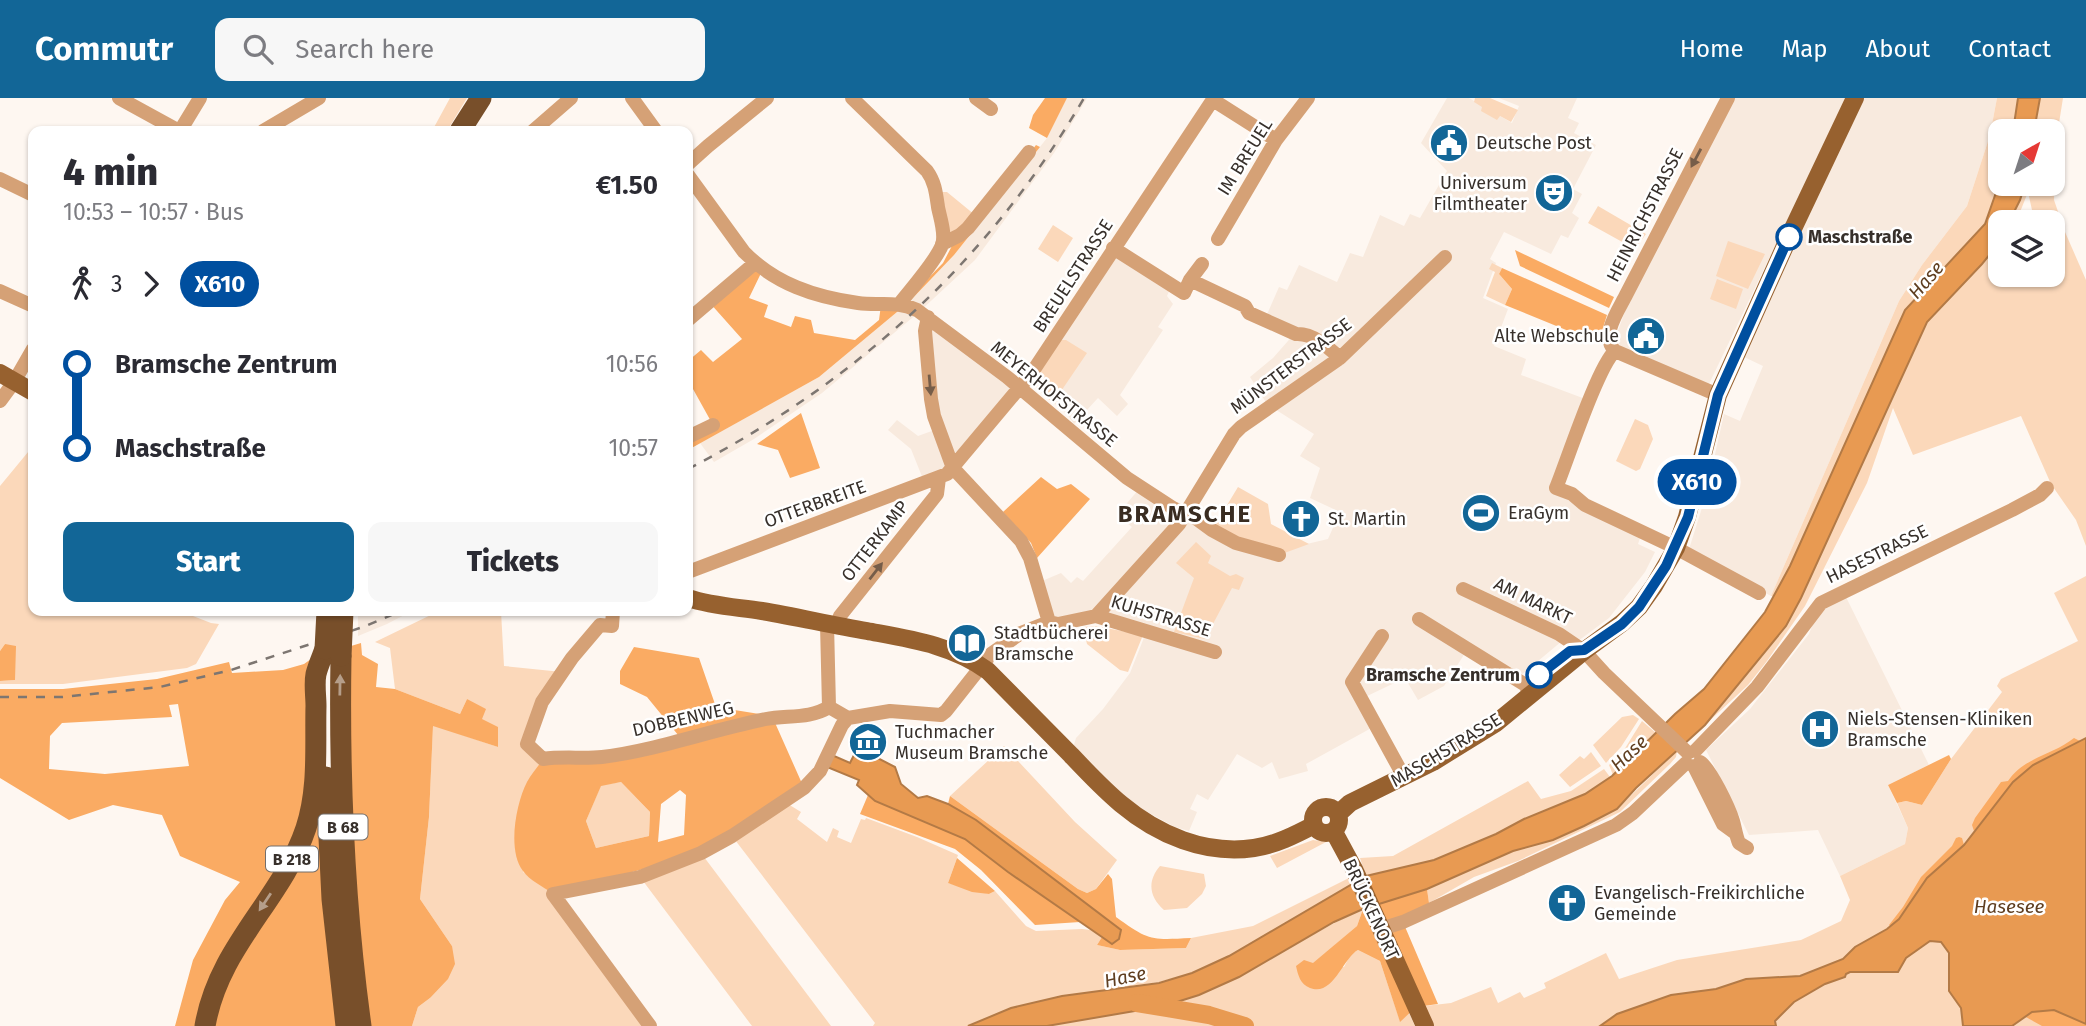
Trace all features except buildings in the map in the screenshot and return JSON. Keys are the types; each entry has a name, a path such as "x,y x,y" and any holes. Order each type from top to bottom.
{"highway":[{"path":"463,126 481,98"},
{"path":"480,126 497,98"},
{"name":"B 68","path":"328,616 333,652 347,899 361,1026"},
{"name":"B 68","path":"333,652 342,616"},
{"name":"B 218","path":"205,1026 212,996 226,964 284,872 306,829 315,780 320,674 333,652"},
{"name":"B 68","path":"320,674 332,899 346,1026"},
{"path":"357,998 370,1026"}],"main road":[{"name":"MASCHSTRASSE","path":"1338,814 1350,803 1433,762 1496,723 1528,689 1622,624 1639,607 1676,548 1695,492 1718,395 1855,98"},
{"path":"7,377 28,389"},
{"path":"693,599 709,605 932,644 957,653 981,666 1118,802 1161,832 1185,841 1208,847 1255,848 1275,843 1314,825"},
{"path":"1328,807 1338,814 1340,822 1334,832 1322,833 1314,825 1314,816 1319,809 1328,807"},
{"name":"BRÜCKENORT","path":"1334,832 1354,869 1424,1026"}],"street":[{"path":"119,98 170,126"},
{"path":"182,126 200,98"},
{"path":"271,126 319,98"},
{"path":"539,126 571,98"},
{"path":"632,98 652,126"},
{"path":"693,160 767,98"},
{"path":"693,182 755,264 778,279 809,293 857,303 900,303 942,244 943,235 933,178 852,98"},
{"path":"976,98 991,108"},
{"name":"IM BREUEL","path":"1218,239 1276,140 1308,98"},
{"name":"HEINRICHSTRASSE","path":"1615,351 1609,345 1608,339 1616,316 1728,98"},
{"path":"1214,99 1276,140"},
{"name":"BREUELSTRASSE","path":"953,468 1021,388 1214,99"},
{"path":"942,244 968,228 1029,152"},
{"path":"0,179 28,193"},
{"path":"1113,248 1184,293 1202,264"},
{"name":"MÜNSTERSTRASSE","path":"1096,616 1179,524 1241,427 1340,358 1444,257"},
{"path":"693,316 755,264"},
{"path":"1190,280 1245,306 1249,313 1296,334 1312,337 1340,358"},
{"path":"0,291 28,304"},
{"name":"MEYERHOFSTRASSE","path":"900,303 928,317 1021,388 1116,470 1173,508 1236,543 1279,555"},
{"path":"928,317 925,331 931,399 934,416 953,468 1021,541 1030,558 1049,622"},
{"path":"1718,395 1615,351 1609,356 1556,488 1759,593"},
{"path":"0,401 7,377 28,354"},
{"path":"693,435 713,425"},
{"name":"OTTERBREITE","path":"693,570 939,478 953,468"},
{"name":"OTTERKAMP","path":"827,624 840,616 937,494 939,478"},
{"name":"HASESTRASSE","path":"1378,923 1402,922 1616,825 1633,813 1691,757 1757,687 1821,603 2012,510 2040,495 2047,488"},
{"name":"AM MARKT","path":"1462,589 1559,634 1584,650 1604,673 1691,757 1707,766 1733,822 1739,843 1746,848"},
{"name":"DOBBENWEG","path":"613,616 612,626 600,625 572,658 542,702 527,744 543,759 601,757 683,741 768,719 812,715 829,707"},
{"path":"650,1026 553,894 640,877 701,853 732,836 796,793 820,771 842,724 848,718 890,712 941,715 991,654 1021,634 1049,622 1058,624 1096,616"},
{"name":"KUHSTRASSE","path":"1096,616 1214,652"},
{"path":"1419,619 1528,689"},
{"path":"827,624 829,707 848,718"},
{"path":"1382,636 1352,682 1404,777"}],"shaded area":[{"path":"450,98 467,98 450,126 435,126"},
{"path":"1045,98 1067,98 1047,138 1029,128 1033,115"},
{"path":"1067,98 1087,98 1054,153 975,260 918,313 822,393 754,439 714,462 700,443 819,377 909,302 954,255 1047,138"},
{"path":"1447,98 1469,98 1512,123 1519,106 1499,98 1577,98 1568,118 1579,123 1574,133 1596,145 1573,189 1582,194 1572,213 1579,218 1568,238 1561,235 1551,254 1504,232 1490,259 1496,263 1483,298 1508,309 1494,346 1526,359 1521,375 1588,400 1554,490 1641,535 1638,544 1655,552 1645,572 1609,618 1578,641 1568,636 1514,681 1467,650 1444,686 1418,700 1405,678 1365,697 1375,726 1306,764 1308,771 1279,779 1272,762 1262,768 1237,754 1208,800 1197,794 1190,809 1197,812 1189,831 1175,827 1140,808 1073,748 1076,738 1103,709 1130,673 1145,635 1093,610 1055,621 1042,581 1061,573 1071,583 1077,577 1083,581 1132,527 1117,515 1139,489 1177,514 1281,550 1328,539 1340,512 1310,498 1320,468 1300,456 1314,434 1267,404 1250,377 1273,358 1295,333 1265,319 1279,287 1287,290 1299,265 1337,282 1350,253 1363,257 1380,215 1404,226 1410,214 1420,218 1447,171 1421,143"},
{"path":"1475,98 1490,98 1518,110 1511,122 1500,116 1497,120 1481,111 1482,107 1474,102"},
{"path":"1734,98 1846,98 1709,384 1624,350 1615,339 1628,303"},
{"path":"1863,98 1997,98 1993,119 1988,119 1988,141 1967,206 1922,265 1899,301 1771,596 1690,552 1724,414 1740,421 1763,366 1742,356"},
{"path":"1997,98 2018,98 2015,119 1993,119"},
{"path":"2040,98 2063,98 2060,119 2036,119"},
{"path":"1988,141 1988,196 1995,196 1985,224 1905,310 1790,566 1775,596 1771,596 1899,301 1922,265 1967,206"},
{"path":"1036,145 1040,147 954,255 909,302 819,377 693,447 693,435 713,425 693,389 693,357 701,350 713,362 742,339 709,302 755,263 763,269 749,298 768,305 764,317 791,327 795,316 811,320 814,333 855,340 879,320 881,305 906,301 943,263 954,242 968,232"},
{"path":"942,192 947,192 975,215 963,228 948,235"},
{"path":"2021,196 2026,196 2021,210 2015,210"},
{"path":"2029,196 2054,196 2057,210 2032,210"},
{"path":"1598,206 1646,234 1635,249 1588,223"},
{"path":"1053,225 1073,238 1058,262 1038,249"},
{"path":"2065,232 2086,280 2086,546 2076,520 2051,484 2021,416 1913,455 1893,408 1867,483 1805,606 1748,685 1705,725 1786,626 1927,322 1988,256 1988,287 2065,287"},
{"path":"1728,241 1765,254 1748,289 1716,276"},
{"path":"1515,250 1614,297 1609,308 1520,266"},
{"path":"1119,257 1170,289 1167,296 1173,304 1158,327 1163,330 1120,395 1128,404 1117,416 1098,398 1074,424 1067,414 1034,386 1033,381 1114,259"},
{"path":"1492,263 1502,268 1499,274 1512,289 1505,305 1486,296 1495,272 1489,269"},
{"path":"1502,268 1607,315 1598,343 1505,305 1512,289 1499,274"},
{"path":"1717,279 1743,289 1736,309 1710,299"},
{"path":"929,320 1014,385 946,467 923,479 911,449 888,430 897,420 918,436 940,428"},
{"path":"1061,340 1066,340 1087,353 1053,403 1034,386 1033,381"},
{"path":"801,413 820,468 790,478 778,450 757,444"},
{"path":"1635,419 1648,425 1653,439 1640,469 1636,471 1616,461"},
{"path":"28,452 28,616 193,616 219,624 196,664 187,668 63,684 0,684 0,681 15,680 5,644 0,651 0,486"},
{"path":"1041,477 1057,489 1071,484 1090,499 1037,558 1031,543 1003,512"},
{"path":"1238,487 1268,504 1271,524 1309,544 1279,555 1212,530"},
{"path":"1196,542 1211,556 1208,563 1230,576 1236,574 1244,578 1239,590 1232,588 1205,639 1174,632 1194,578 1176,563"},
{"path":"2086,576 2086,1026 1425,1026 1416,1007 1451,1003 1491,987 1498,1003 1520,992 1524,998 1546,988 1544,983 1606,953 1619,979 1677,960 1801,940 1841,921 1850,900 1840,876 1905,844 1908,828 1897,803 1906,801 1922,805 1951,759 2002,692 1997,686 2001,679 2078,641 2054,593"},
{"name":"Niels-Stensen-Kliniken Bramsche","path":"1846,597 1929,765 1888,785 1908,828 1905,844 1840,876 1818,830 1749,835 1706,750 1750,709 1809,634 1821,603"},
{"path":"358,616 402,616 387,624 358,636"},
{"path":"429,616 501,616 504,666 562,672 527,744 543,759 523,872 553,894 650,1026 412,1026 418,1007 430,998 452,946 420,899 429,817 433,725 498,747 467,699 460,714 395,689 390,648 375,642"},
{"path":"1095,626 1143,635 1128,672 1120,670 1087,644 1083,627"},
{"path":"361,643 362,655 378,664 376,687 395,689 460,714 467,699 486,709 482,719 498,727 498,747 433,726 429,817 420,899 452,946 455,964 448,979 418,1007 412,1026 370,1026 357,998 341,649"},
{"path":"5,644 16,646 15,680 0,681 0,651"},
{"path":"634,647 699,658 716,707 772,716 804,788 701,853 553,894 523,871 515,852 514,840 523,791 543,759 683,741 647,697 620,684 620,671","holes":["621,782 650,812 649,836 596,848 586,821 601,786","680,790 686,795 684,835 658,842 661,804"]},
{"path":"325,649 316,674 346,1026 175,1026 193,960 225,900 240,882 180,856 162,815 113,805 69,820 0,778 0,689 63,689 157,679 229,662 232,673 283,670 304,664","holes":["178,704 189,766 105,774 49,769 50,736 62,723 172,717 169,705"]},
{"path":"1633,715 1639,719 1621,747 1606,763 1593,745 1622,717"},
{"path":"1642,721 1656,733 1613,775 1609,765 1624,750"},
{"path":"2074,738 2080,741 2033,765 2013,782 1974,831 1972,825 1975,818 2001,782 2008,781 2030,761"},
{"path":"1004,746 1075,822 1117,860 1096,889 1087,893 1078,889 950,796"},
{"path":"1677,751 1670,764 1620,812 1518,861 1474,877 1429,903 1427,889 1513,851 1553,840 1617,809"},
{"path":"1591,752 1601,766 1570,787 1559,775 1580,756 1584,759"},
{"path":"1949,755 1951,759 1922,805 1906,801 1897,803 1888,785"},
{"path":"1604,769 1610,777 1585,794 1434,860 1366,876 1360,858 1393,856 1528,781 1541,799 1571,791"},
{"path":"621,782 650,812 649,836 596,848 586,821 601,785"},
{"path":"868,795 875,801 965,839 1080,922 1035,925 981,870 955,849 860,814"},
{"path":"950,796 1078,889 1087,893 1096,889 1108,874 1112,879 1116,917 1136,931 1158,939 1191,938 1186,948 1120,950 1097,945 1102,937 1111,944 1121,930 976,820 948,804"},
{"path":"788,804 801,812 797,819 827,842 833,828 839,831 837,837 851,843 861,819 866,818 958,855 948,883 989,894 995,891 1026,926 1036,931 1091,930 1102,937 1097,945 1120,950 1186,948 1191,938 1253,926 1349,878 1352,884 1229,956 1192,973 1159,982 1062,996 1011,1008 968,1026 873,1026 875,1023 732,836"},
{"path":"1959,837 1964,845 1927,878 1899,919 1890,926 1921,877"},
{"path":"1313,840 1326,842 1277,868 1270,856"},
{"path":"701,853 831,1026 752,1026 640,877"},
{"path":"957,858 995,891 989,894 972,892 948,883"},
{"path":"1160,866 1204,874 1206,886 1202,894 1187,908 1164,910 1155,900 1152,889 1153,877"},
{"path":"1427,889 1429,903 1403,922 1438,1004 1416,1007 1400,1022 1380,961 1358,950 1325,987 1310,988 1302,982 1296,966 1304,960 1313,963 1357,926 1363,909"},
{"path":"1363,909 1357,926 1313,964 1296,966 1344,967 1351,954 1358,950 1380,961 1400,1021 1409,1013 1415,1026 1047,1026 1143,1010 1200,994 1242,975"},
{"path":"2054,1010 2086,1026 2042,1026 2024,1016 2032,1012"}],"water":[{"path":"2018,98 2040,98 2036,119 2015,119"},
{"path":"1995,196 2021,196 2015,210 1990,210"},
{"path":"1988,215 1988,257 1927,322 1786,626 1705,725 1617,809 1553,840 1513,851 1427,889 1363,909 1334,922 1239,977 1199,995 1164,1006 1047,1026 968,1026 1011,1008 1062,996 1159,983 1192,973 1229,956 1366,876 1434,860 1585,794 1612,776 1704,689 1765,612 1790,566 1905,310 1985,224"},
{"name":"Hasesee","path":"2086,738 2086,1024 2054,1010 2032,1012 2012,1026 1963,1026 1961,1008 1949,991 1949,953 1941,942 1930,941 1906,958 1898,972 1850,972 1845,977 1825,984 1794,1002 1775,1021 1776,1026 1600,1026 1617,1014 1671,995 1716,989 1746,979 1800,976 1843,959 1855,947 1899,919 1927,878 1964,845 2013,782 2033,765"},
{"path":"864,751 895,767 901,784 918,798 927,796 976,820 1121,930 1119,939 1112,944 965,839 875,801 857,785 859,780 827,767 832,755 850,763 854,755"}],"waterway":[{"path":"1137,1003 1209,1015 1245,1026"}],"railway":[{"path":"693,466 749,435 807,397 862,357 913,312 961,265 1005,213 1084,98"},
{"path":"0,697 62,697 160,687 231,670 389,616"}],"bus line":[{"name":"X610","path":"1539,675 1570,651 1584,650 1622,624 1639,607 1666,566 1688,517 1718,395 1789,237"}],"place":[{"name":"Deutsche Post","path":"1449,143"},
{"name":"Universum Filmtheater","path":"1554,193"},
{"name":"Maschstraße","path":"1789,237"},
{"name":"Alte Webschule","path":"1646,336"},
{"name":"EraGym","path":"1481,513"},
{"name":"St. Martin","path":"1301,519"},
{"name":"Stadtbücherei Bramsche","path":"967,643"},
{"name":"Bramsche Zentrum","path":"1539,675"},
{"name":"Niels-Stensen-Kliniken Bramsche","path":"1820,729"},
{"name":"Tuchmacher Museum Bramsche","path":"868,742"},
{"name":"Evangelisch-Freikirchliche Gemeinde","path":"1567,903"}],"district":[{"name":"BRAMSCHE","path":"1185,514"}],"water label":[{"name":"Hase","path":"1926,280"},
{"name":"Hase","path":"1629,753"},
{"name":"Hase","path":"1125,977"}]}
